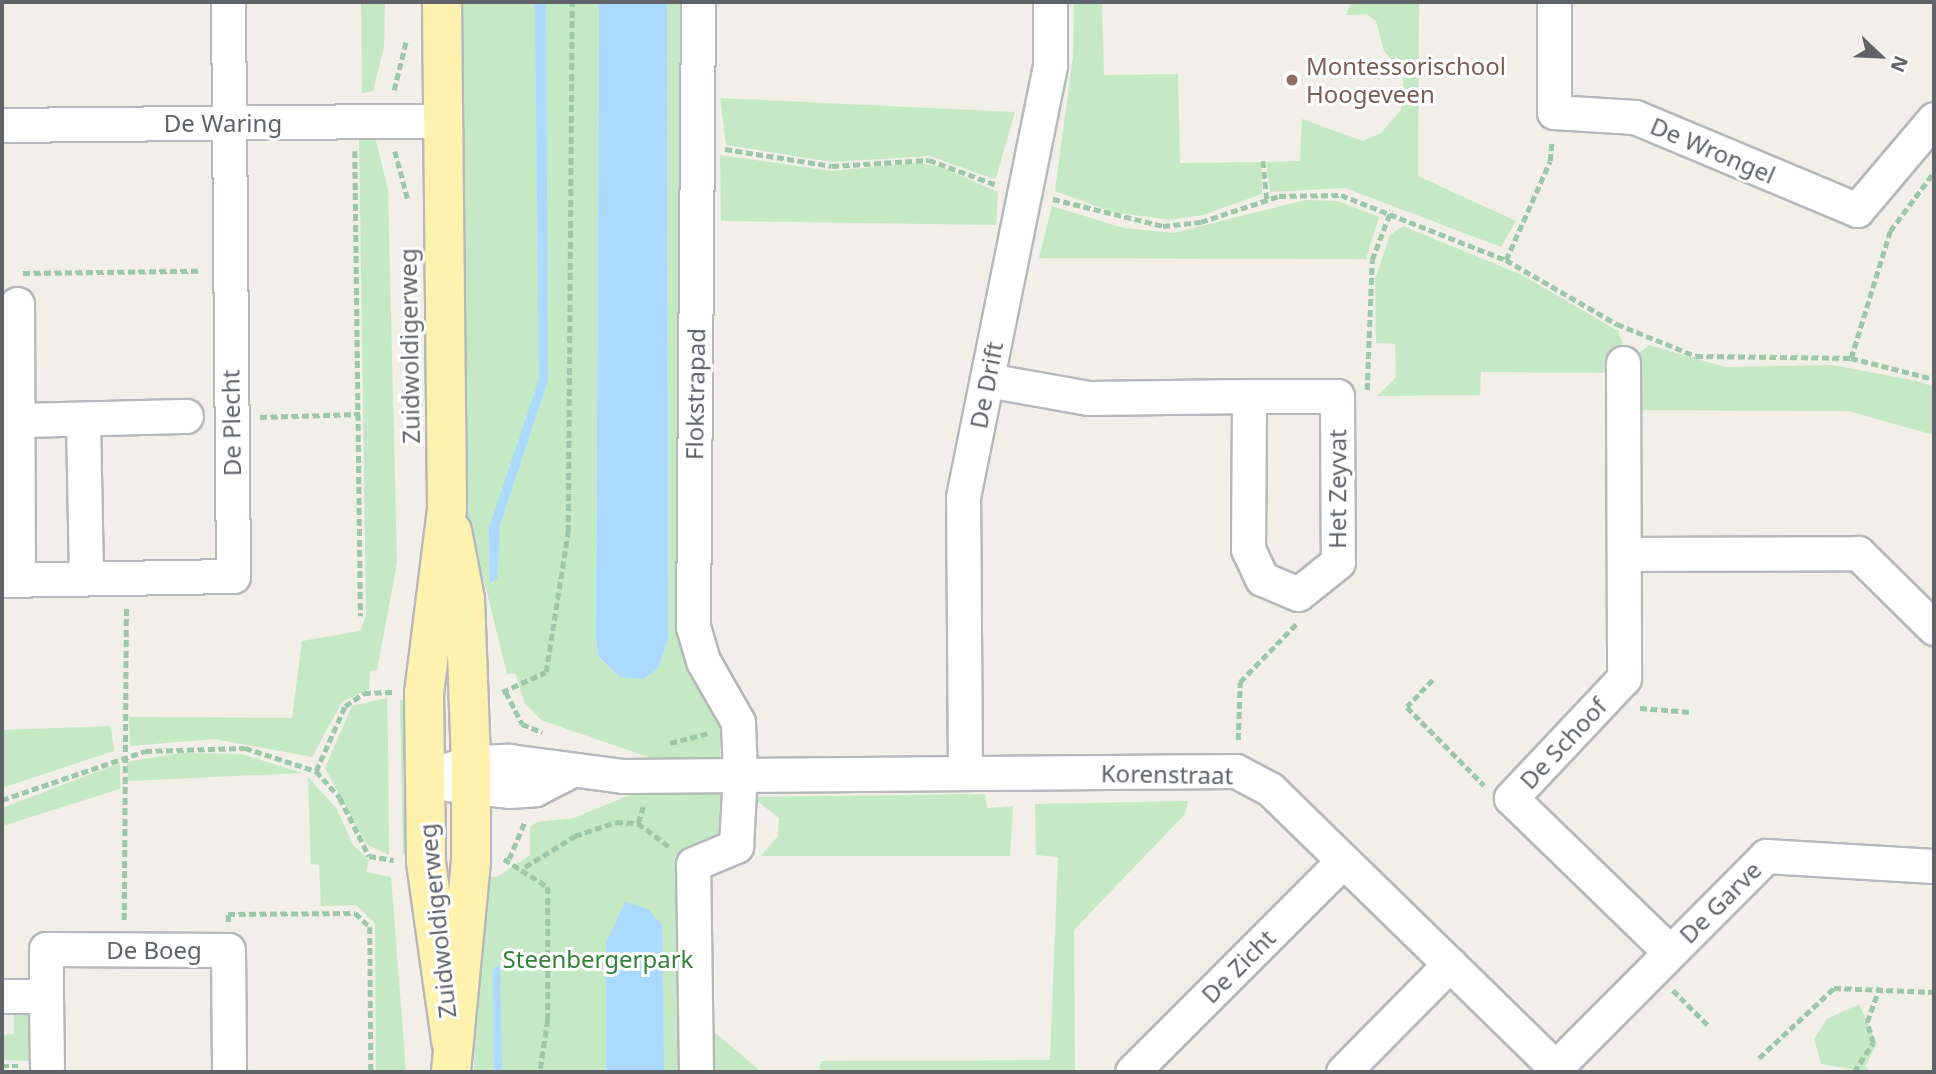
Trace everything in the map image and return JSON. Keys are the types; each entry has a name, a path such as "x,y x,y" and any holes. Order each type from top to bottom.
{"main road":[{"name":"Zuidwoldigerweg","path":"442,2 447,509 431,602 425,777 426,862 451,1057"},
{"name":"Zuidwoldigerweg","path":"447,509 465,599 471,777 471,860 451,1057"}],"street":[{"name":"De Plecht","path":"15,290 18,420 10,580 233,576 228,2"},
{"name":"Flokstrapad","path":"698,2 693,627 702,661 738,722 740,774"},
{"name":"De Drift","path":"965,772 963,497 1050,65 1050,2"},
{"path":"1554,2 1554,112"},
{"name":"De Wrongel","path":"1554,112 1635,117 1857,210 1934,119"},
{"name":"De Waring","path":"2,125 443,120"},
{"name":"De Schoof","path":"1623,363 1624,678 1511,798 1662,961"},
{"name":"Het Zeyvat","path":"987,380 1088,398 1337,396 1338,562 1298,594"},
{"path":"1249,396 1248,549 1262,579 1298,594"},
{"name":"De Plecht","path":"18,420 186,416"},
{"path":"83,419 86,578"},
{"path":"1625,554 1858,553 1934,628"},
{"name":"Korenstraat","path":"425,777 471,777 535,789 566,773 1236,771 1270,789 1556,1071"},
{"path":"695,1072 693,863 736,846 740,774"},
{"name":"De Garve","path":"1556,1071 1766,856 1934,866"},
{"name":"De Zicht","path":"1132,1072 1343,861"},
{"name":"De Boeg","path":"47,1066 46,949 228,950 229,1072"},
{"path":"1343,1072 1450,964"},
{"path":"2,996 46,996"}],"path":[{"path":"506,692 546,672 568,532 572,2"},
{"name":"Zuidwoldigerweg","path":"408,36 392,122 408,213"},
{"path":"1506,260 1550,161 1554,112"},
{"path":"355,122 361,616"},
{"path":"698,148 832,166 929,160 1023,193 1163,226 1201,222 1267,200 1325,193 1391,210 1506,260 1617,324 1696,356 1851,358 1934,379"},
{"path":"1263,161 1267,200"},
{"path":"1851,358 1880,253 1934,172"},
{"path":"1337,396 1372,390 1372,260 1391,210"},
{"path":"15,290 229,271"},
{"path":"231,417 359,414"},
{"path":"124,949 127,578"},
{"path":"1236,771 1240,682 1300,620 1298,594"},
{"path":"1433,680 1407,707 1496,797 1511,798"},
{"path":"316,771 345,706 363,693 393,692 394,684"},
{"path":"1616,686 1639,708 1691,712"},
{"path":"2,800 124,757 189,747 245,748 316,771 340,798 369,856 395,860"},
{"path":"525,867 575,836 616,822 638,823 693,863"},
{"path":"509,859 525,867 548,887 548,1020 540,1072"},
{"path":"228,950 228,914 355,913 370,928 371,1072"},
{"path":"1662,961 1708,1025"},
{"path":"1759,1058 1833,988 1880,987 1934,992"},
{"path":"1854,1072 1874,1043 1867,1022 1880,987"}],"green space":[{"path":"361,2 385,2 384,47 373,91 362,93"},
{"path":"461,2 599,2 596,637 598,657 620,677 644,679 658,667 668,639 667,2 689,2 686,633 722,705 720,759 648,757 541,720 524,702 516,674 507,674 484,581 463,536"},
{"path":"1074,2 1102,2 1104,75 1178,74 1180,163 1261,162 1262,194 1203,215 1169,220 1112,212 1055,191 1073,56"},
{"path":"1351,2 1419,2 1418,176 1516,221 1501,247 1345,188 1270,192 1266,162 1300,161 1302,119 1363,141 1381,133 1401,110 1404,73 1384,51 1376,21 1367,14 1346,15"},
{"path":"720,98 1015,112 996,178 991,178 930,156 832,162 726,145"},
{"path":"359,133 374,133 388,190 397,563 377,670 370,671 369,689 342,702 312,757 214,739 130,746 129,717 292,718 302,641 360,631 366,616"},
{"path":"720,155 831,171 917,163 941,167 998,192 996,225 721,221"},
{"path":"1306,200 1338,201 1379,217 1366,259 1039,258 1052,206 1124,228 1173,233"},
{"path":"1403,226 1520,274 1618,331 1623,344 1612,373 1481,372 1480,395 1377,396 1396,377 1395,344 1376,343 1375,279 1390,235"},
{"path":"1649,345 1725,367 1832,365 1917,381 1934,387 1934,435 1848,411 1635,410 1634,357"},
{"path":"387,698 389,855 366,844 325,768 352,706"},
{"path":"417,698 417,854 403,854 400,700"},
{"path":"111,726 114,751 2,788 2,730"},
{"path":"179,753 242,754 302,773 128,781 127,762"},
{"path":"120,763 120,789 2,826 2,808"},
{"path":"308,777 337,809 353,845 369,860 366,872 391,877 406,1072 376,1072 375,923 356,905 321,906 319,865 311,864"},
{"name":"Steenbergerpark","path":"719,788 728,798 732,830 694,846 711,1029 761,1072 474,1072 477,876 497,877 530,855 530,827 537,822 574,818 642,790"},
{"path":"985,794 987,808 1013,806 1010,856 761,856 778,836 779,818 752,797"},
{"path":"1188,801 1185,814 1074,930 1075,1072 819,1072 821,1061 1050,1060 1058,857 1036,855 1035,804"},
{"path":"1859,1004 1877,1044 1865,1066 1870,1072 1821,1064 1814,1039 1827,1019"},
{"path":"14,1007 35,1015 35,1061 2,1060 2,1035 14,1034"}],"water":[{"path":"535,2 546,2 548,380 500,525 497,579 490,582 489,528 539,379"},
{"path":"599,2 667,2 668,639 658,668 644,679 620,677 598,656 596,637"},
{"path":"625,902 648,909 662,925 664,1072 606,1072 606,943"},
{"path":"500,964 502,1072 494,1072 493,970"}],"place":[{"name":"Montessorischool Hoogeveen","path":"1292,80"}]}
